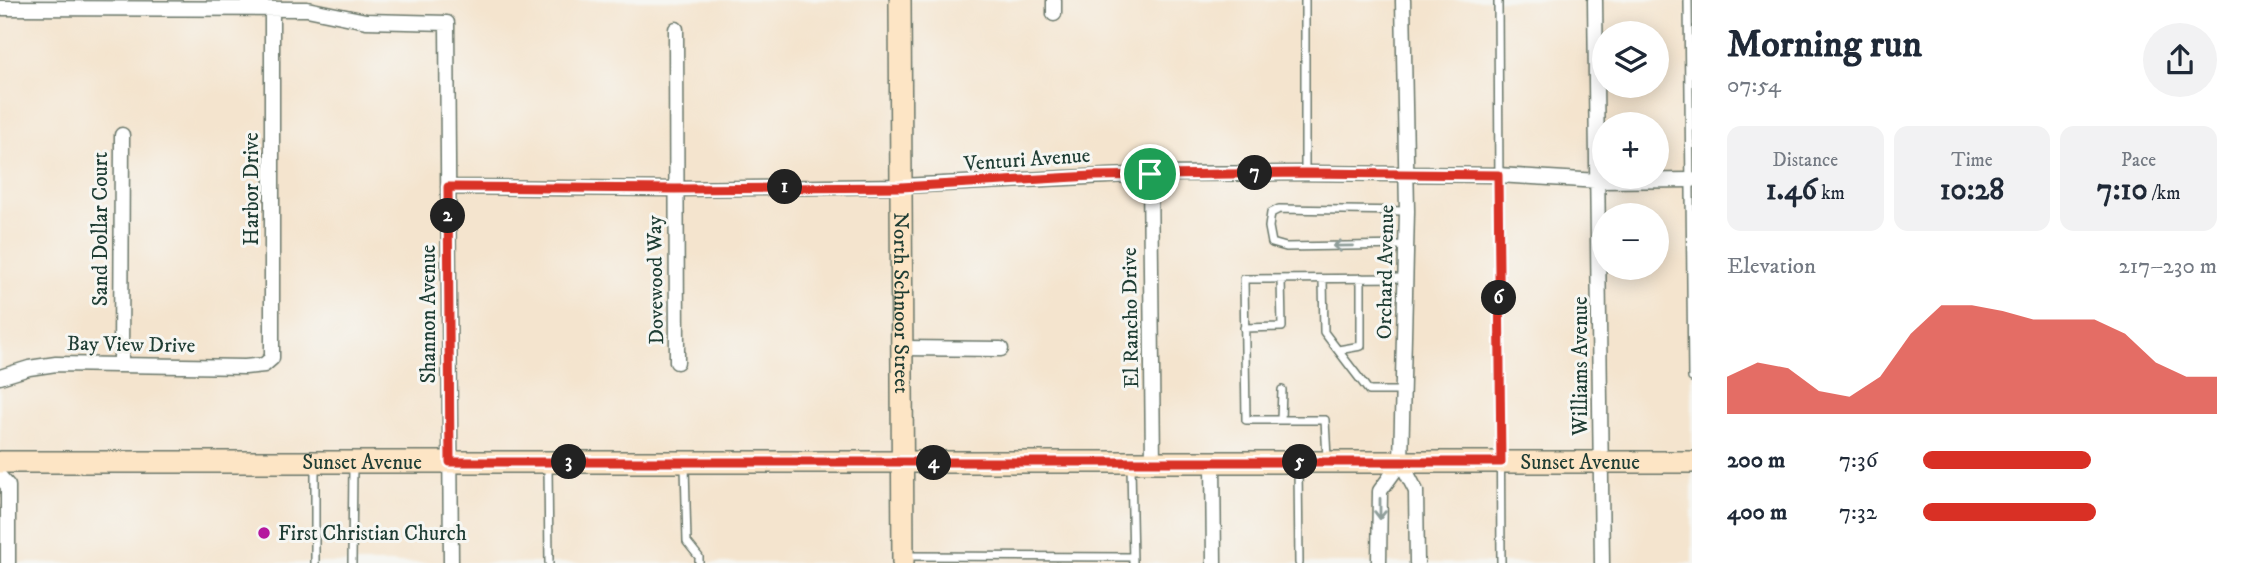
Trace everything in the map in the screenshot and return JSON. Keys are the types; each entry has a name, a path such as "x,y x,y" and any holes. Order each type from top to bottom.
{"main road":[{"name":"North Schnoor Street","path":"900,0 903,559"},
{"name":"Sunset Avenue","path":"0,462 1692,462"}],"street":[{"name":"Orchard Avenue","path":"1401,462 1407,211 1404,0"},
{"name":"Williams Avenue","path":"1595,0 1597,112"},
{"path":"0,8 88,4 272,9"},
{"name":"Shannon Avenue","path":"272,9 307,9 366,21 447,23 452,563"},
{"name":"Harbor Drive","path":"264,365 272,358 273,341 272,9"},
{"name":"Dovewood Way","path":"676,29 677,362"},
{"name":"Sand Dollar Court","path":"121,365 122,135"},
{"name":"Venturi Avenue","path":"448,187 901,187 1150,174 1305,173 1498,175 1592,181"},
{"name":"El Rancho Drive","path":"1142,462 1150,174"},
{"name":"Venturi Avenue","path":"1669,180 1691,180"},
{"name":"Williams Avenue","path":"1599,189 1602,563"},
{"path":"902,348 1001,349"},
{"name":"Bay View Drive","path":"0,377 56,364 264,365"},
{"path":"1213,462 1214,563"},
{"path":"1379,563 1380,491 1401,462 1416,491 1417,563"},
{"path":"0,477 8,486 8,563"}],"lane":[{"path":"1305,0 1305,173"},
{"path":"1498,0 1501,563"},
{"path":"1688,0 1692,378"},
{"path":"1406,245 1279,246 1272,243 1269,227 1271,213 1279,209 1407,211"},
{"path":"1338,350 1361,346 1361,278"},
{"path":"1327,462 1325,421 1246,421 1244,279 1406,278"},
{"path":"1244,328 1282,327 1281,279"},
{"path":"1323,279 1324,332 1369,391 1403,391"},
{"path":"1281,421 1282,390"},
{"path":"315,462 315,563"},
{"path":"352,563 353,462"},
{"path":"548,462 549,563"},
{"path":"685,462 687,541 699,557 699,563"},
{"path":"903,559 1133,560 1142,462"},
{"path":"1298,462 1299,563"}],"place":[{"name":"First Christian Church","path":"264,533"}],"route":[{"path":"1150,174 1498,175 1501,462 450,462 448,187 901,187 1150,174"}]}
